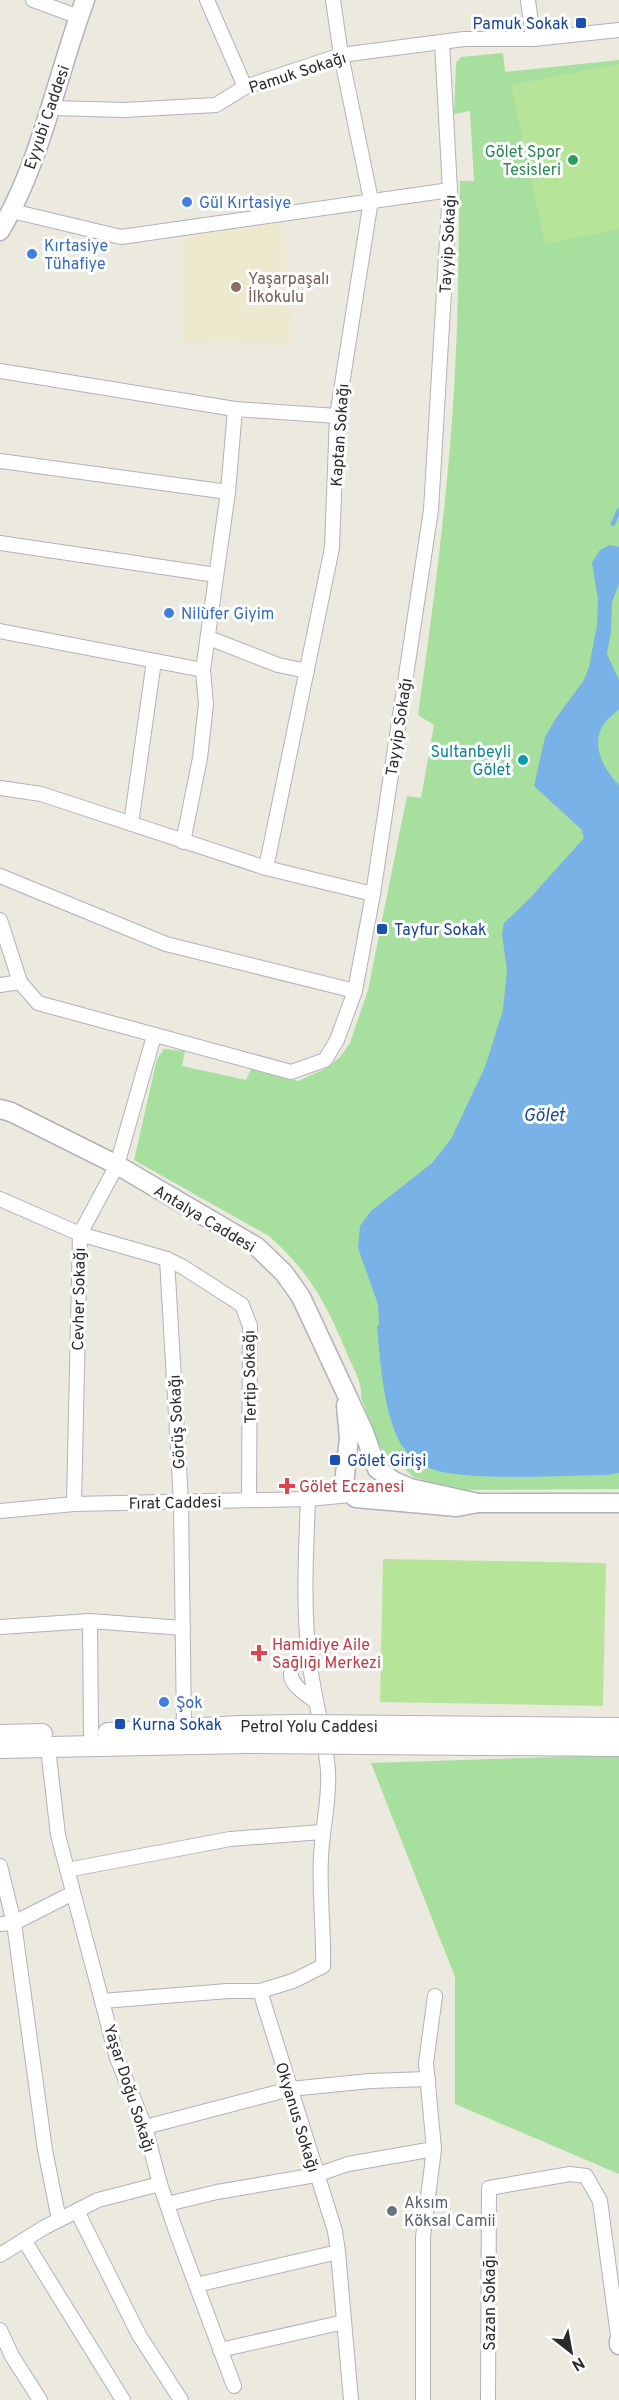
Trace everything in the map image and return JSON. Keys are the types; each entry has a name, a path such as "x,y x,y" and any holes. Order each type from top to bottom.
{"main road":[{"name":"Petrol Yolu Caddesi","path":"0,1748 48,1748 242,1734 300,1725 619,1728"},
{"name":"Petrol Yolu Caddesi","path":"0,1735 90,1734 184,1728 242,1734 619,1746"}],"street":[{"path":"33,0 82,8"},
{"path":"207,0 245,87"},
{"name":"Kaptan Sokağı","path":"266,868 332,548 337,416 371,200 341,56 333,0"},
{"path":"528,0 533,39"},
{"name":"Eyyubi Caddesi","path":"0,231 12,211 51,108 82,8"},
{"name":"Pamuk Sokağı","path":"51,108 124,110 216,105 245,87 341,56 474,38 533,39 619,30"},
{"name":"Tayyip Sokağı","path":"20,982 38,1003 291,1072 325,1060 337,1040 355,991 373,894 431,510 450,190 442,42"},
{"path":"12,211 121,237 450,190"},
{"path":"0,371 235,409 337,416"},
{"path":"183,842 200,758 206,704 203,670 228,492 235,409"},
{"path":"0,461 228,492"},
{"path":"0,543 216,575"},
{"path":"0,631 203,670"},
{"path":"208,638 278,665 307,671"},
{"path":"131,824 154,661"},
{"path":"0,788 41,794 266,868 373,894"},
{"path":"0,876 166,944 355,991"},
{"path":"0,920 20,982 0,985"},
{"name":"Cevher Sokağı","path":"74,1504 80,1234 117,1165 154,1036"},
{"name":"Antalya Caddesi","path":"0,1109 11,1112 117,1165 257,1247 284,1273 301,1298 314,1322 345,1395"},
{"name":"Tertip Sokağı","path":"0,1199 80,1234 167,1259 183,1266 242,1305 250,1326 249,1500"},
{"name":"Görüş Sokağı","path":"167,1259 181,1502 184,1728"},
{"path":"345,1395 364,1432 381,1480 378,1491 369,1498 357,1497"},
{"path":"345,1395 349,1438 344,1484 357,1497 457,1507 478,1503 619,1503"},
{"path":"344,1477 351,1466 368,1462 394,1481 410,1488 478,1503"},
{"name":"Fırat Caddesi","path":"0,1511 74,1504 357,1497"},
{"path":"102,2001 228,1991 260,1991 293,1981 322,1966 324,1931 320,1868 322,1832 329,1793 328,1769 308,1644 304,1587 308,1499"},
{"path":"0,1627 90,1621 183,1628"},
{"path":"90,1621 90,1734"},
{"path":"308,1644 290,1671 290,1680 316,1702"},
{"name":"Yaşar Doğu Sokağı","path":"48,1748 58,1835 117,2058 145,2127 160,2184 234,2386"},
{"path":"68,1870 230,1839 322,1832"},
{"path":"0,1866 7,1924 59,2220"},
{"path":"7,1924 74,1893"},
{"name":"Okyanus Sokağı","path":"260,1991 334,2231 338,2252 351,2400"},
{"path":"423,2400 423,2237 434,2149 426,2063 435,1996"},
{"path":"145,2127 290,2089 370,2081 428,2079"},
{"path":"167,2204 217,2192 316,2175 348,2164 434,2149"},
{"name":"Sazan Sokağı","path":"488,2400 489,2188 570,2174 586,2176 600,2201 619,2343"},
{"path":"0,2255 98,2200 160,2184"},
{"path":"77,2211 139,2335 181,2400"},
{"path":"24,2240 123,2400"},
{"path":"196,2285 338,2252"},
{"path":"220,2350 344,2322"},
{"path":"0,2330 12,2356 40,2400"}],"shaded area":[{"name":"Yaşarpaşalı İlkokulu","path":"281,222 295,337 286,345 182,341 184,237"}],"green space":[{"name":"Sultanbeyli Gölet","path":"503,53 505,72 619,60 619,1489 459,1490 413,1477 395,1459 387,1457 379,1444 361,1397 358,1377 334,1323 307,1277 284,1250 269,1236 134,1160 157,1059 164,1049 185,1051 182,1066 246,1080 252,1067 298,1081 327,1068 340,1057 350,1043 368,990 407,796 421,798 434,725 418,715 436,579 454,397 460,181 474,181 470,111 454,114 456,63 461,57"},
{"name":"Gölet Spor Tesisleri","path":"619,64 619,229 545,244 511,85"},
{"path":"383,1559 606,1563 603,1706 380,1702"},
{"path":"619,1755 619,2174 455,2104 455,1977 371,1763"}],"water":[{"name":"Gölet","path":"610,545 619,547 619,584 612,602 607,654 619,680 619,709 602,727 598,743 605,766 619,785 619,1473 512,1477 461,1475 424,1466 406,1451 399,1440 384,1391 377,1326 379,1324 378,1304 358,1248 360,1226 371,1211 432,1163 451,1139 485,1067 503,1010 507,970 502,934 504,923 531,897 584,838 581,829 534,786 545,737 584,680 589,667 597,625 598,599 592,563 600,550"}],"waterway":[{"path":"613,524 619,510"}],"place":[{"name":"Pamuk Sokak","path":"581,23"},
{"name":"Gölet Spor Tesisleri","path":"573,160"},
{"name":"Gül Kırtasiye","path":"187,202"},
{"name":"Kırtasiye Tühafiye","path":"32,254"},
{"name":"Yaşarpaşalı İlkokulu","path":"236,287"},
{"name":"Nilùfer Giyim","path":"169,613"},
{"name":"Sultanbeyli Gölet","path":"523,760"},
{"name":"Tayfur Sokak","path":"382,929"},
{"name":"Gölet Girişi","path":"335,1460"},
{"name":"Gölet Eczanesi","path":"287,1486"},
{"name":"Hamidiye Aile Sağlığı Merkezi","path":"259,1653"},
{"name":"Şok","path":"164,1702"},
{"name":"Kurna Sokak","path":"120,1724"},
{"name":"Aksım Köksal Camii","path":"392,2211"}]}
